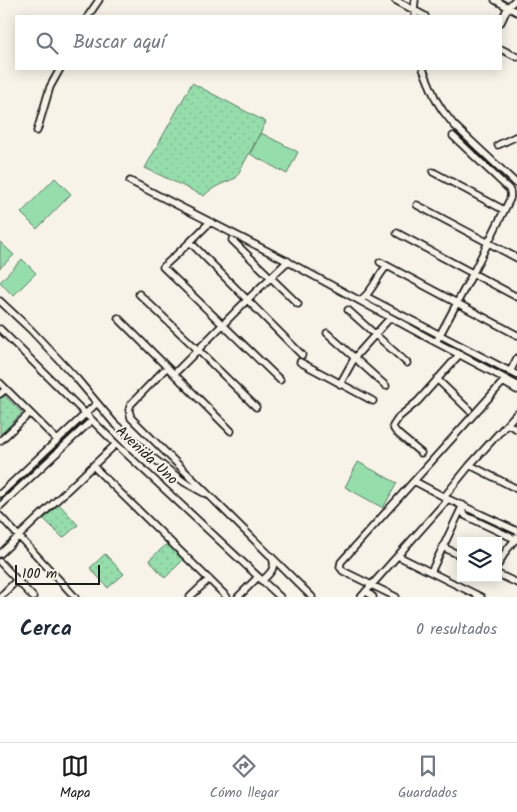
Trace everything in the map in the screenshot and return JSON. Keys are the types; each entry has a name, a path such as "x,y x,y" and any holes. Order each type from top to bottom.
{"street":[{"path":"89,15 99,0"},
{"path":"395,0 414,13 415,0"},
{"path":"495,0 517,12"},
{"path":"502,20 508,7 515,0"},
{"path":"502,50 517,57"},
{"path":"37,131 50,87 59,70"},
{"path":"423,70 443,111 454,125 517,184"},
{"path":"436,342 510,199 511,192 453,136"},
{"path":"498,145 517,136"},
{"path":"433,172 504,210"},
{"path":"130,181 288,262 517,385"},
{"path":"417,205 517,258"},
{"path":"210,222 163,267 280,380"},
{"path":"397,233 517,297"},
{"path":"232,240 298,304"},
{"path":"190,242 302,355"},
{"path":"174,374 247,300 288,262"},
{"path":"380,262 517,336"},
{"path":"359,300 369,293 387,266"},
{"path":"139,294 256,407"},
{"path":"365,296 517,375"},
{"path":"0,301 31,330 77,379 114,423 152,457 184,482 210,496"},
{"path":"348,310 407,363"},
{"path":"118,318 231,431"},
{"path":"340,384 355,357 390,318"},
{"name":"Avenida Uno","path":"0,329 116,444 280,597"},
{"path":"327,333 386,386"},
{"path":"421,452 397,433 394,426 400,417 418,401 459,355"},
{"path":"510,372 517,358"},
{"path":"300,362 373,402"},
{"name":"Avenida Uno","path":"167,367 131,404 129,413 133,420 312,597"},
{"path":"437,379 469,410"},
{"path":"396,597 341,569 341,562 503,382 517,390"},
{"path":"0,384 57,440"},
{"path":"0,394 6,389"},
{"path":"0,494 97,403"},
{"path":"0,442 30,413"},
{"path":"361,597 446,498 470,465 517,413"},
{"path":"0,506 92,420"},
{"path":"507,424 517,429"},
{"path":"0,554 116,444"},
{"path":"470,465 517,489"},
{"path":"93,466 227,597"},
{"path":"414,481 462,508 517,531"},
{"path":"462,508 466,516 516,538 502,559"},
{"path":"431,572 462,508"},
{"path":"0,516 75,597"},
{"path":"443,547 457,554"},
{"path":"271,556 274,561 273,570"},
{"path":"398,556 482,597"},
{"path":"0,562 33,597"},
{"path":"238,597 273,570 287,572"},
{"path":"502,576 517,583"},
{"path":"190,597 209,579"},
{"path":"0,597 17,580"},
{"path":"366,591 373,597"}],"green space":[{"path":"192,83 266,122 236,178 214,188 204,196 145,168"},
{"path":"261,133 298,152 287,174 250,154"},
{"path":"55,178 71,194 37,229 21,213"},
{"path":"0,242 14,255 0,268"},
{"path":"22,259 36,273 13,296 0,282"},
{"path":"4,395 22,413 0,435 0,398"},
{"path":"82,421 84,423 0,502 0,498"},
{"path":"358,462 397,483 383,508 345,487"},
{"path":"59,504 78,525 63,538 44,519"},
{"path":"167,544 183,560 165,578 149,560"},
{"path":"105,554 124,574 108,588 90,568"}]}
